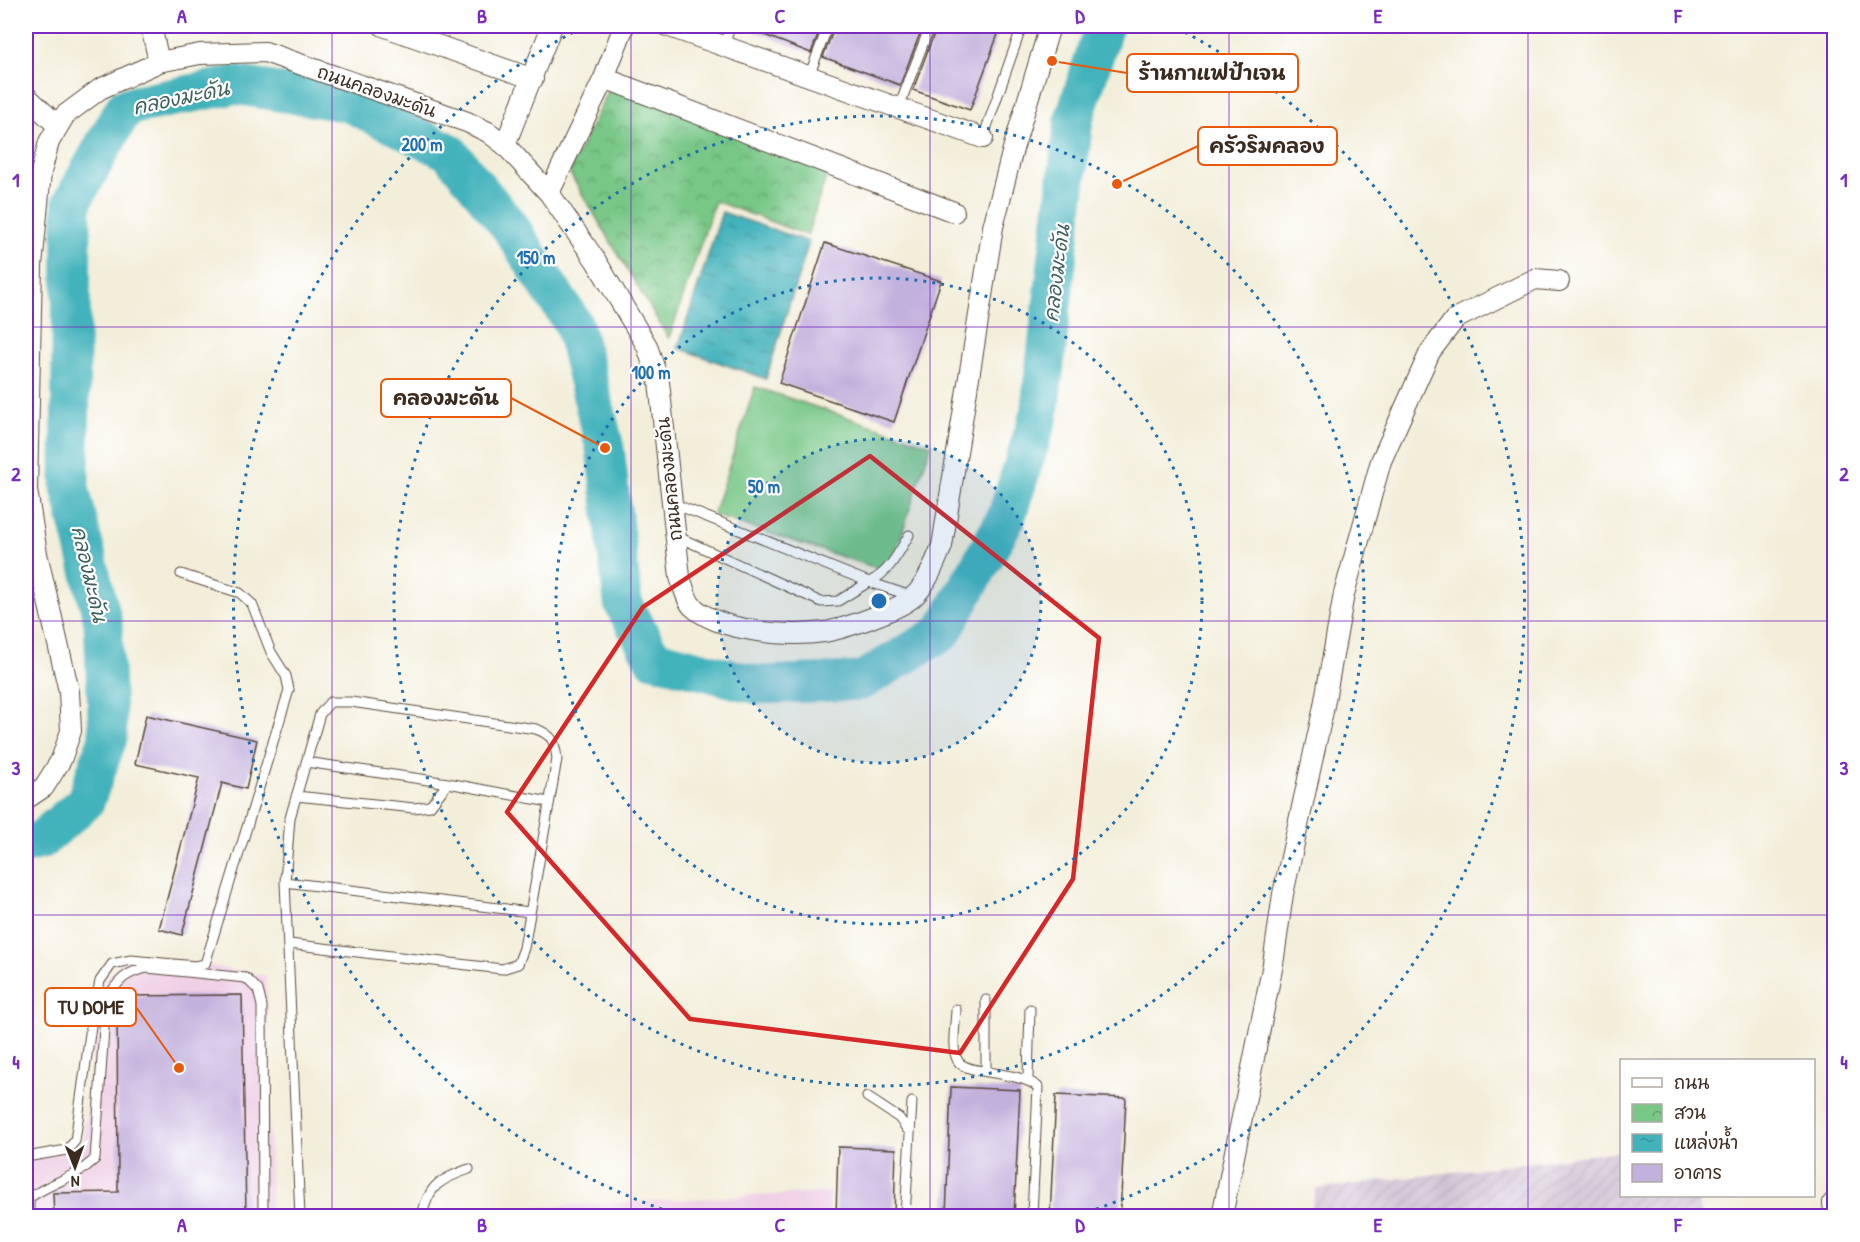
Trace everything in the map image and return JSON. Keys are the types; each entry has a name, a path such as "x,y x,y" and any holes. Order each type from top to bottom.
{"street":[{"path":"151,26 159,62"},
{"path":"383,26 533,79"},
{"path":"505,145 552,26"},
{"path":"549,193 604,78 624,26"},
{"path":"667,26 983,138"},
{"name":"ถนนคลองมะดัน","path":"26,799 44,787 61,760 71,731 69,691 37,554 27,490 29,265 41,172 49,142 65,115 100,89 159,62 200,54 265,52 467,122 488,132 505,145 549,193 596,261 647,346 659,382 680,577 691,605 716,620 744,630 824,632 889,612 914,597 930,573 942,546 993,227 1012,149 1050,26"},
{"path":"604,78 954,212"},
{"path":"26,96 58,126"},
{"path":"1222,1216 1273,964 1283,894 1323,711 1344,594 1381,461 1430,352 1455,319 1535,279 1559,281"}],"lane":[{"path":"723,46 731,26"},
{"path":"809,76 828,26"},
{"path":"899,107 930,26"},
{"path":"983,138 1022,26"},
{"path":"672,504 869,582 914,597"},
{"path":"675,535 821,602 838,601 880,577 909,536"},
{"path":"26,1157 67,1150 75,1140 91,1026 100,981 112,964 131,960 195,966 205,964 289,690 286,676 271,652 252,604 240,593 182,574"},
{"path":"289,944 502,969 518,964 524,948 557,759 555,743 549,733 536,729 351,702 330,702 320,714 296,796 287,843 285,882 300,1216"},
{"path":"306,762 448,783 549,802"},
{"path":"296,796 414,808 430,806 448,783"},
{"path":"285,882 530,912"},
{"path":"30,1216 29,1198 42,1188 80,1173 95,1160 106,999 119,979 132,970 147,968 246,978 258,990 262,1006 263,1216"},
{"path":"986,1000 986,1071"},
{"path":"956,1009 958,1062 966,1068 1028,1078 1038,1087 1032,1216"},
{"path":"1028,1078 1030,1009"},
{"path":"867,1097 898,1118 910,1133"},
{"path":"905,1216 912,1102"},
{"path":"422,1216 429,1192 442,1179 469,1169"}],"highlighted area":[{"path":"870,456 1099,638 1073,879 960,1053 690,1019 507,812 643,607"}],"shaded area":[{"path":"161,957 266,976 271,1216 26,1216 26,1161 83,1148 99,988 123,960"},
{"path":"1620,1151 1620,1197 1698,1197 1701,1216 1310,1216 1316,1189"},
{"path":"830,1192 829,1216 520,1216 520,1208"}],"green space":[{"path":"611,85 829,168 807,235 715,201 669,339 569,172"},
{"path":"755,387 931,445 889,572 713,515"}],"water":[{"path":"722,212 809,242 766,379 678,348"}],"building":[{"path":"741,26 821,26 811,53"},
{"path":"835,26 923,26 900,85 823,57"},
{"path":"937,26 1001,26 970,110 913,90"},
{"path":"825,243 941,281 894,422 779,383"},
{"path":"146,715 257,740 246,789 222,783 182,935 159,929 199,778 135,764"},
{"path":"242,995 246,1216 54,1216 53,1193 118,1192 117,996"},
{"path":"951,1087 1020,1090 1014,1216 946,1216"},
{"path":"1056,1095 1126,1098 1120,1216 1050,1216"},
{"path":"838,1147 896,1149 894,1216 836,1216"}],"waterway":[{"name":"คลองมะดัน","path":"26,844 41,840 85,802 108,738 103,623 70,488 72,202 125,107 234,85 349,103 449,152 510,227 574,325 605,448 623,603 653,658 757,685 861,681 942,633 1006,518 1039,415 1074,119 1104,26"}],"place":[{"name":"ร้านกาแฟป้าเจน","path":"1052,61"},
{"name":"ครัวริมคลอง","path":"1117,184"},
{"name":"คลองมะดัน","path":"605,448"},
{"name":"TU DOME","path":"179,1068"}]}
